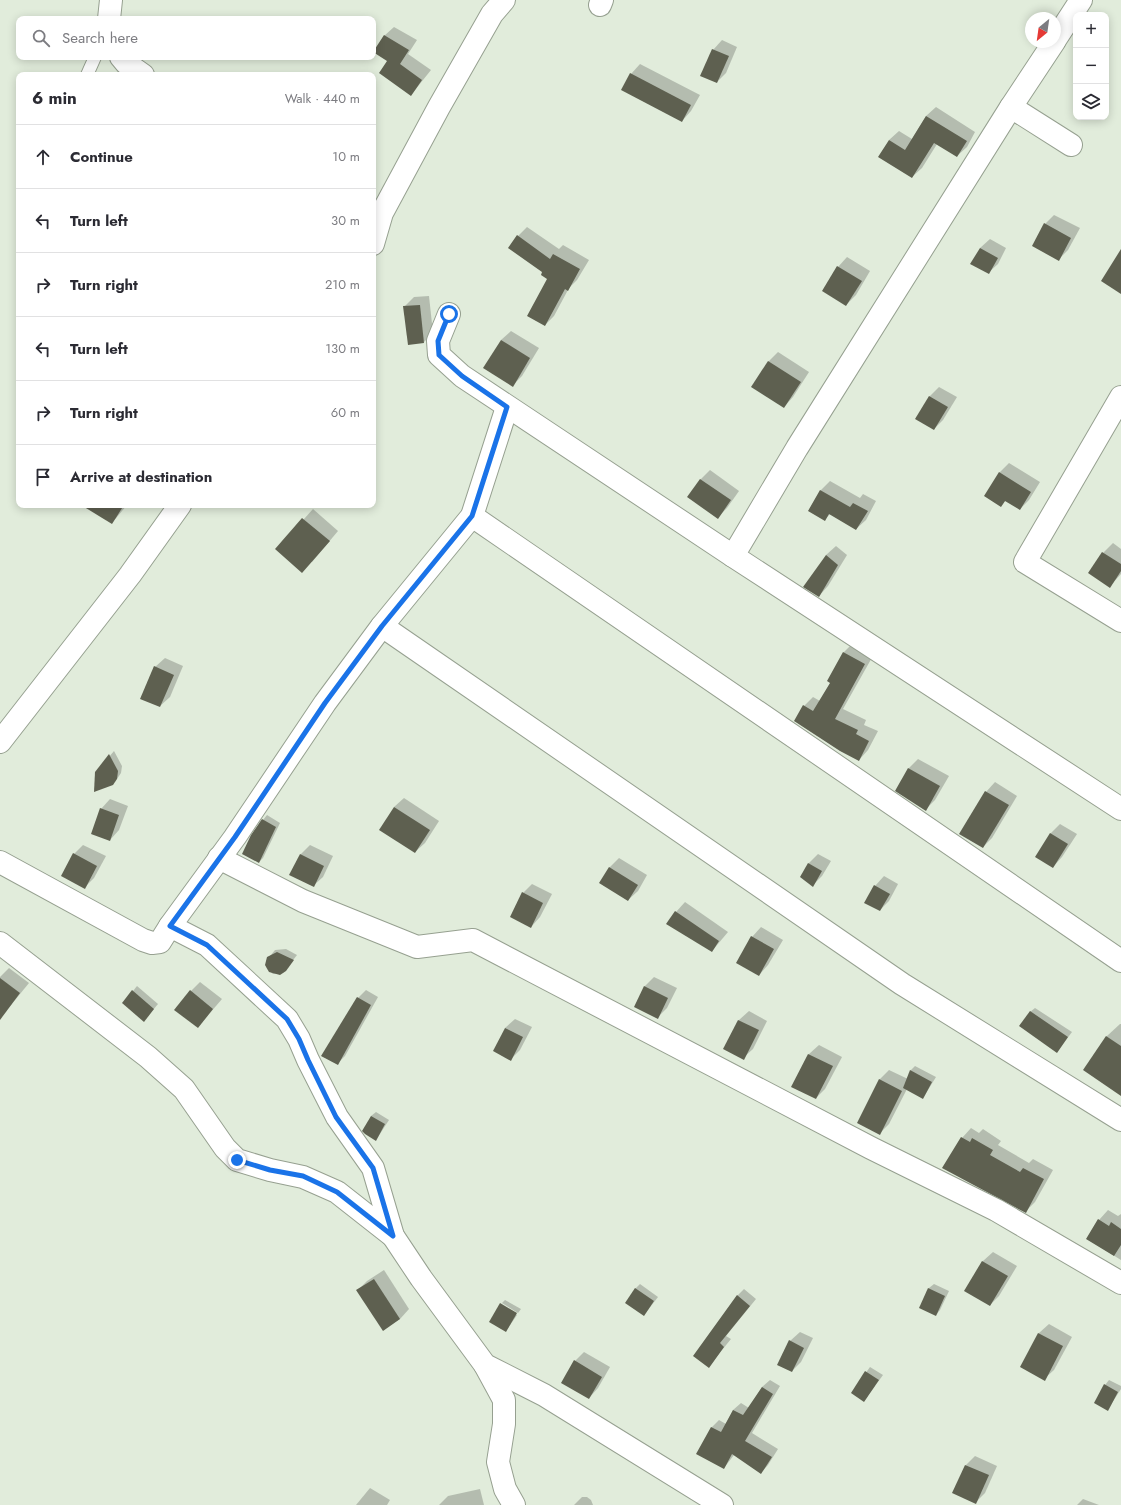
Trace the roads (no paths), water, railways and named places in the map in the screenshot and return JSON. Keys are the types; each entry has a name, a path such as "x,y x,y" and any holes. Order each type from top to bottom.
{"street":[{"path":"109,16 111,0"},
{"path":"377,210 439,107 488,20 504,0"},
{"path":"1061,30 1081,0"},
{"path":"733,556 797,448 1050,48"},
{"path":"124,60 139,72"},
{"path":"1012,107 1071,145"},
{"path":"449,314 438,341 439,355 462,376 733,556 1121,809"},
{"path":"1121,397 1024,562 1121,621"},
{"path":"0,862 152,943 160,942 325,703 382,626 472,516 507,407"},
{"path":"0,742 130,575 178,508"},
{"path":"472,516 1121,961"},
{"path":"382,626 902,984 1121,1120"},
{"path":"219,858 302,901 417,947 473,940 871,1148 996,1210 1121,1284"},
{"path":"170,926 207,945 287,1019 299,1039 336,1117 373,1168 393,1236 421,1278 485,1365 504,1400 504,1424 498,1462 505,1490 514,1505"},
{"path":"0,943 148,1057 178,1083 225,1148 237,1160 270,1170 303,1176 337,1192 393,1236"},
{"path":"485,1365 544,1395 722,1505"}],"lane":[{"path":"88,72 94,60"}]}
